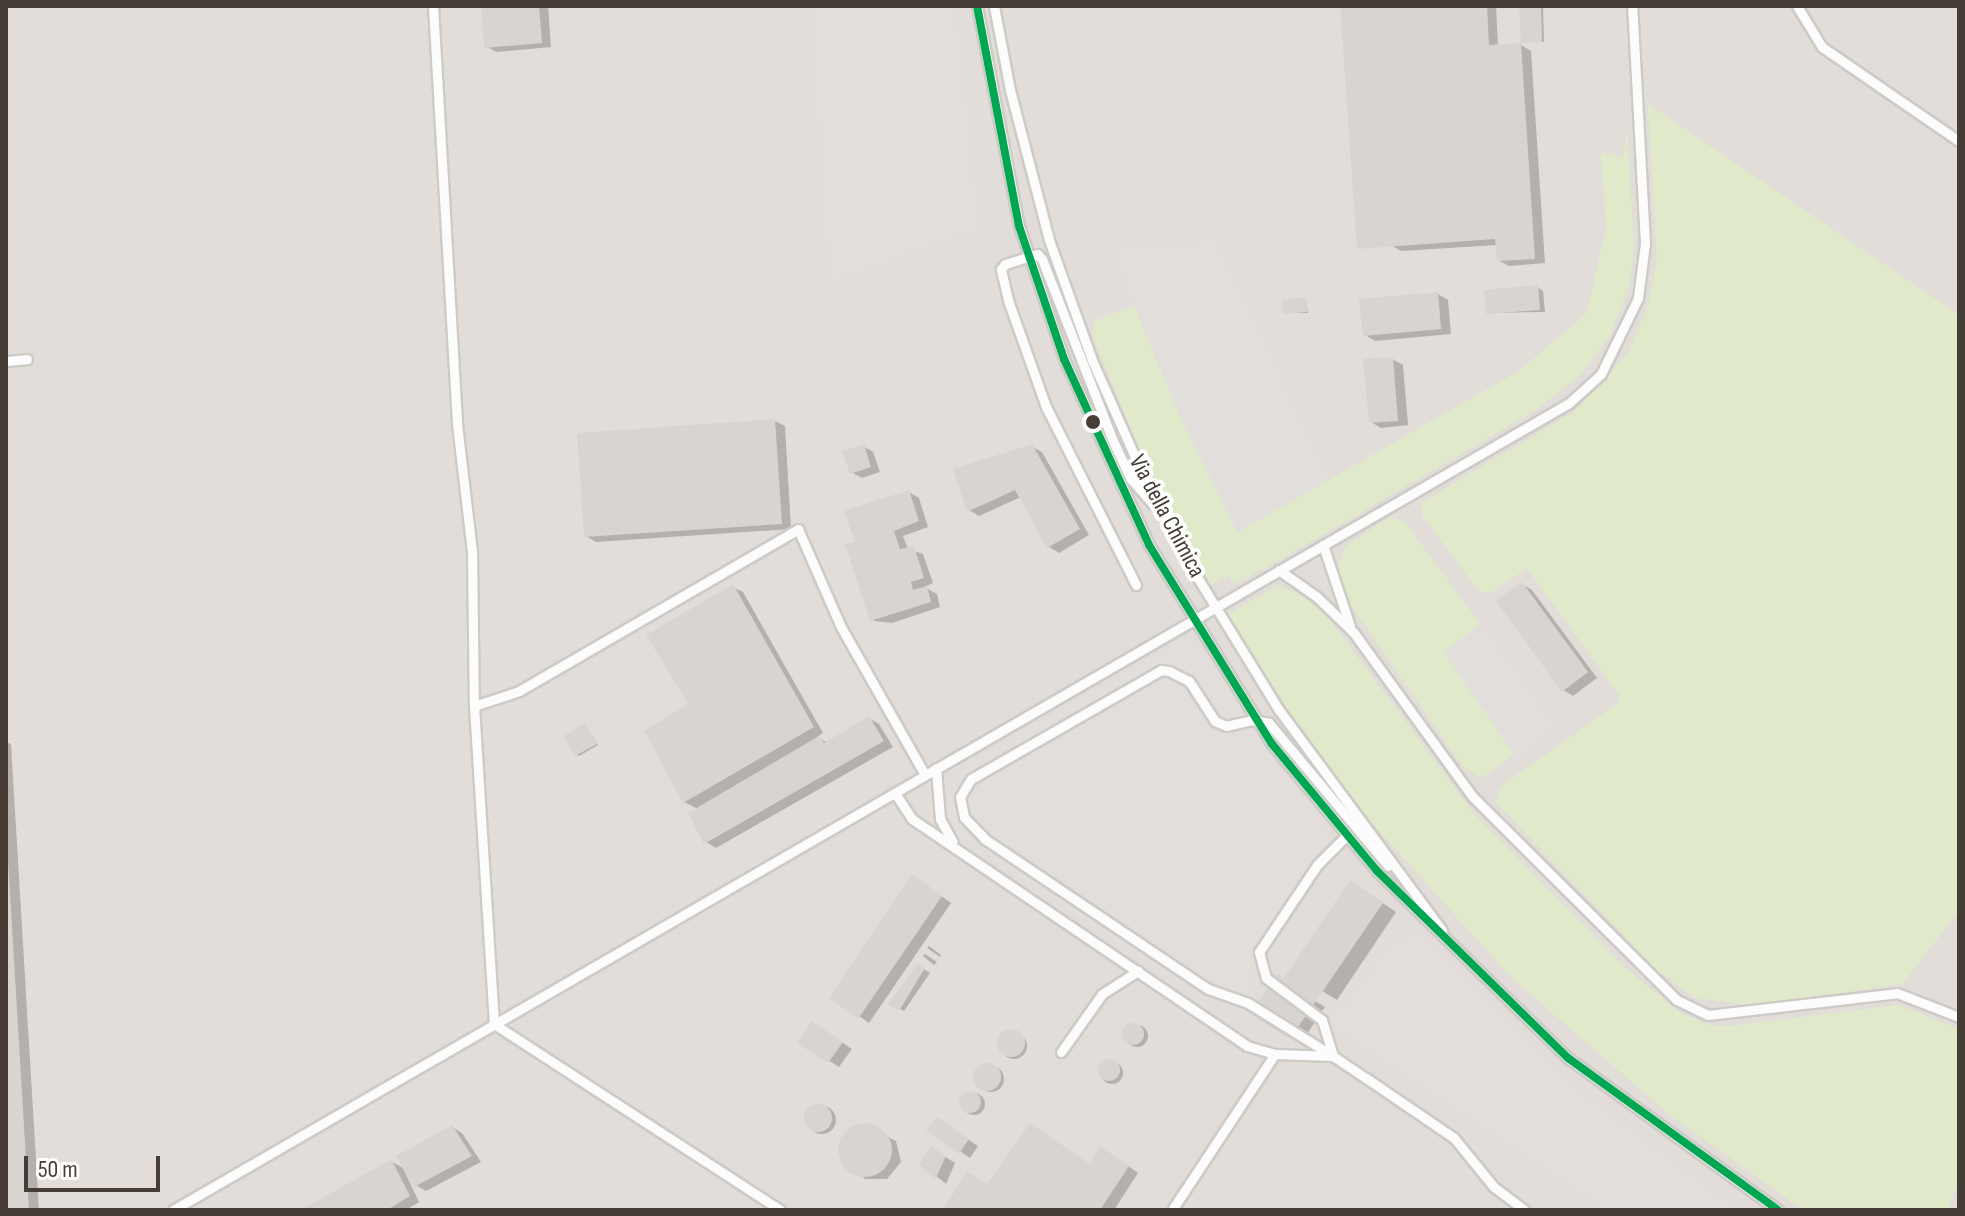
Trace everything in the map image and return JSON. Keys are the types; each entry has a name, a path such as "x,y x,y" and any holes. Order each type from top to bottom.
{"lane":[{"path":"433,6 457,424 472,551 474,706 494,1024"},
{"name":"Via della Chimica","path":"977,6 1028,257 1064,359 1113,472 1193,620 1257,720 1345,837 1468,964 1568,1058 1778,1210"},
{"name":"Via della Chimica","path":"994,6 1010,90 1063,282 1098,374 1163,516 1297,737 1468,964"},
{"path":"173,1210 1569,403 1601,374 1620,343 1638,298 1645,243 1632,6"},
{"path":"1797,6 1822,47 1959,141"},
{"path":"1136,585 1065,453 1020,336 1001,269 1037,254 1042,259 1122,462 1163,516"},
{"path":"6,361 27,359"},
{"path":"474,706 519,691 798,529 821,588 925,775"},
{"path":"1323,545 1354,633"},
{"path":"1279,570 1317,597 1354,633 1472,796 1635,963 1677,1000 1708,1015 1897,993 1959,1017"},
{"path":"1411,891 1359,836 1274,729 1257,720 1226,726 1215,721 1189,681 1161,670 971,779 960,807 985,839 1195,980 1248,1003 1454,1138 1494,1187 1525,1210"},
{"path":"936,768 940,819 960,851"},
{"path":"895,793 912,819 1247,1046 1275,1054 1333,1056"},
{"path":"1333,1056 1322,1020 1266,978 1259,952 1317,865 1345,837"},
{"path":"1061,1052 1102,994 1138,971"},
{"path":"494,1024 780,1210"},
{"path":"1172,1210 1275,1054"}],"shaded area":[{"path":"6,6 1959,6 1959,1210 6,1210"},
{"path":"812,6 954,6 977,229 830,279"},
{"path":"1215,243 1328,480 1237,532 1180,416 1114,249"},
{"path":"1480,624 1553,726 1515,756 1444,653"},
{"path":"1191,635 1328,836 1250,956 1247,983 1257,1000 1249,1015 1200,998 960,835 948,815 948,791 964,768"},
{"path":"1417,936 1580,1094 1734,1210 1609,1210 1321,1016 1345,1009 1386,953"}],"green space":[{"path":"1648,104 1959,315 1959,911 1902,984 1750,1005 1695,998 1656,969 1495,801 1501,786 1617,704 1620,696 1527,568 1490,593 1479,591 1422,515 1421,503 1574,412 1627,354 1647,310 1657,259"},
{"path":"1627,128 1634,247 1629,287 1610,336 1579,376 1534,411 1274,563 1234,584 1228,575 1210,585 1140,450 1092,335 1094,321 1134,306 1180,416 1238,532 1519,371 1586,314 1606,230 1601,153 1623,157"},
{"path":"1390,517 1405,522 1480,624 1444,653 1516,753 1482,778 1464,768 1343,594 1337,567 1345,547"},
{"path":"1277,586 1295,592 1323,611 1475,815 1624,967 1679,1012 1709,1025 1730,1026 1898,1005 1959,1029 1959,1184 1947,1210 1803,1210 1671,1116 1511,977 1364,814 1309,742 1227,615"}],"building":[{"path":"481,6 539,6 542,43 484,48"},
{"path":"1340,6 1487,6 1489,45 1521,43 1535,259 1497,261 1495,239 1357,249"},
{"path":"1519,6 1541,6 1542,42 1521,43"},
{"path":"1538,285 1540,310 1486,314 1484,290"},
{"path":"1438,292 1441,329 1363,336 1359,299"},
{"path":"1305,297 1307,312 1283,314 1282,300"},
{"path":"1393,357 1398,421 1369,423 1363,359"},
{"path":"775,419 782,524 584,537 577,433"},
{"path":"864,444 871,467 850,474 842,451"},
{"path":"1032,444 1080,529 1047,548 1015,490 967,512 953,469"},
{"path":"909,490 919,521 894,531 900,549 914,546 924,578 911,582 913,590 927,586 931,602 870,621 845,544 855,542 844,511"},
{"path":"1522,582 1588,672 1562,692 1496,601"},
{"path":"733,584 814,727 683,803 644,731 688,704 646,635"},
{"path":"869,716 884,741 704,844 688,813 819,736 824,743"},
{"path":"585,723 597,744 575,756 564,736"},
{"path":"8,860 29,1210 6,1210"},
{"path":"912,874 942,896 858,1019 829,998"},
{"path":"1350,880 1383,903 1290,1039 1251,1014 1277,974 1284,978"},
{"path":"918,963 925,968 899,1011 888,1004"},
{"path":"812,1021 843,1042 828,1063 797,1043"},
{"path":"1133,1023 1141,1026 1144,1034 1141,1042 1133,1045 1125,1042 1122,1034 1125,1026"},
{"path":"1011,1029 1021,1033 1025,1043 1021,1053 1011,1057 1001,1053 997,1043 1001,1033"},
{"path":"1109,1059 1117,1062 1120,1070 1117,1078 1109,1081 1101,1078 1098,1070 1101,1062"},
{"path":"987,1063 997,1067 1001,1077 997,1087 987,1091 977,1087 973,1077 977,1067"},
{"path":"970,1091 978,1094 981,1102 978,1110 970,1113 962,1110 959,1102 962,1094"},
{"path":"818,1104 828,1108 832,1118 828,1128 818,1132 808,1128 804,1118 808,1108"},
{"path":"937,1117 969,1139 959,1154 926,1130"},
{"path":"865,1123 884,1131 892,1150 884,1169 865,1177 846,1169 838,1150 846,1131"},
{"path":"1030,1123 1090,1164 1100,1146 1129,1166 1100,1210 943,1210 967,1171 987,1184"},
{"path":"452,1125 472,1156 414,1187 396,1156"},
{"path":"931,1146 946,1156 935,1180 919,1164"},
{"path":"391,1159 410,1196 387,1210 301,1210"}],"transit line":[{"path":"977,6 1019,226 1064,359 1149,545 1272,744 1377,871 1568,1058 1778,1210"}]}
